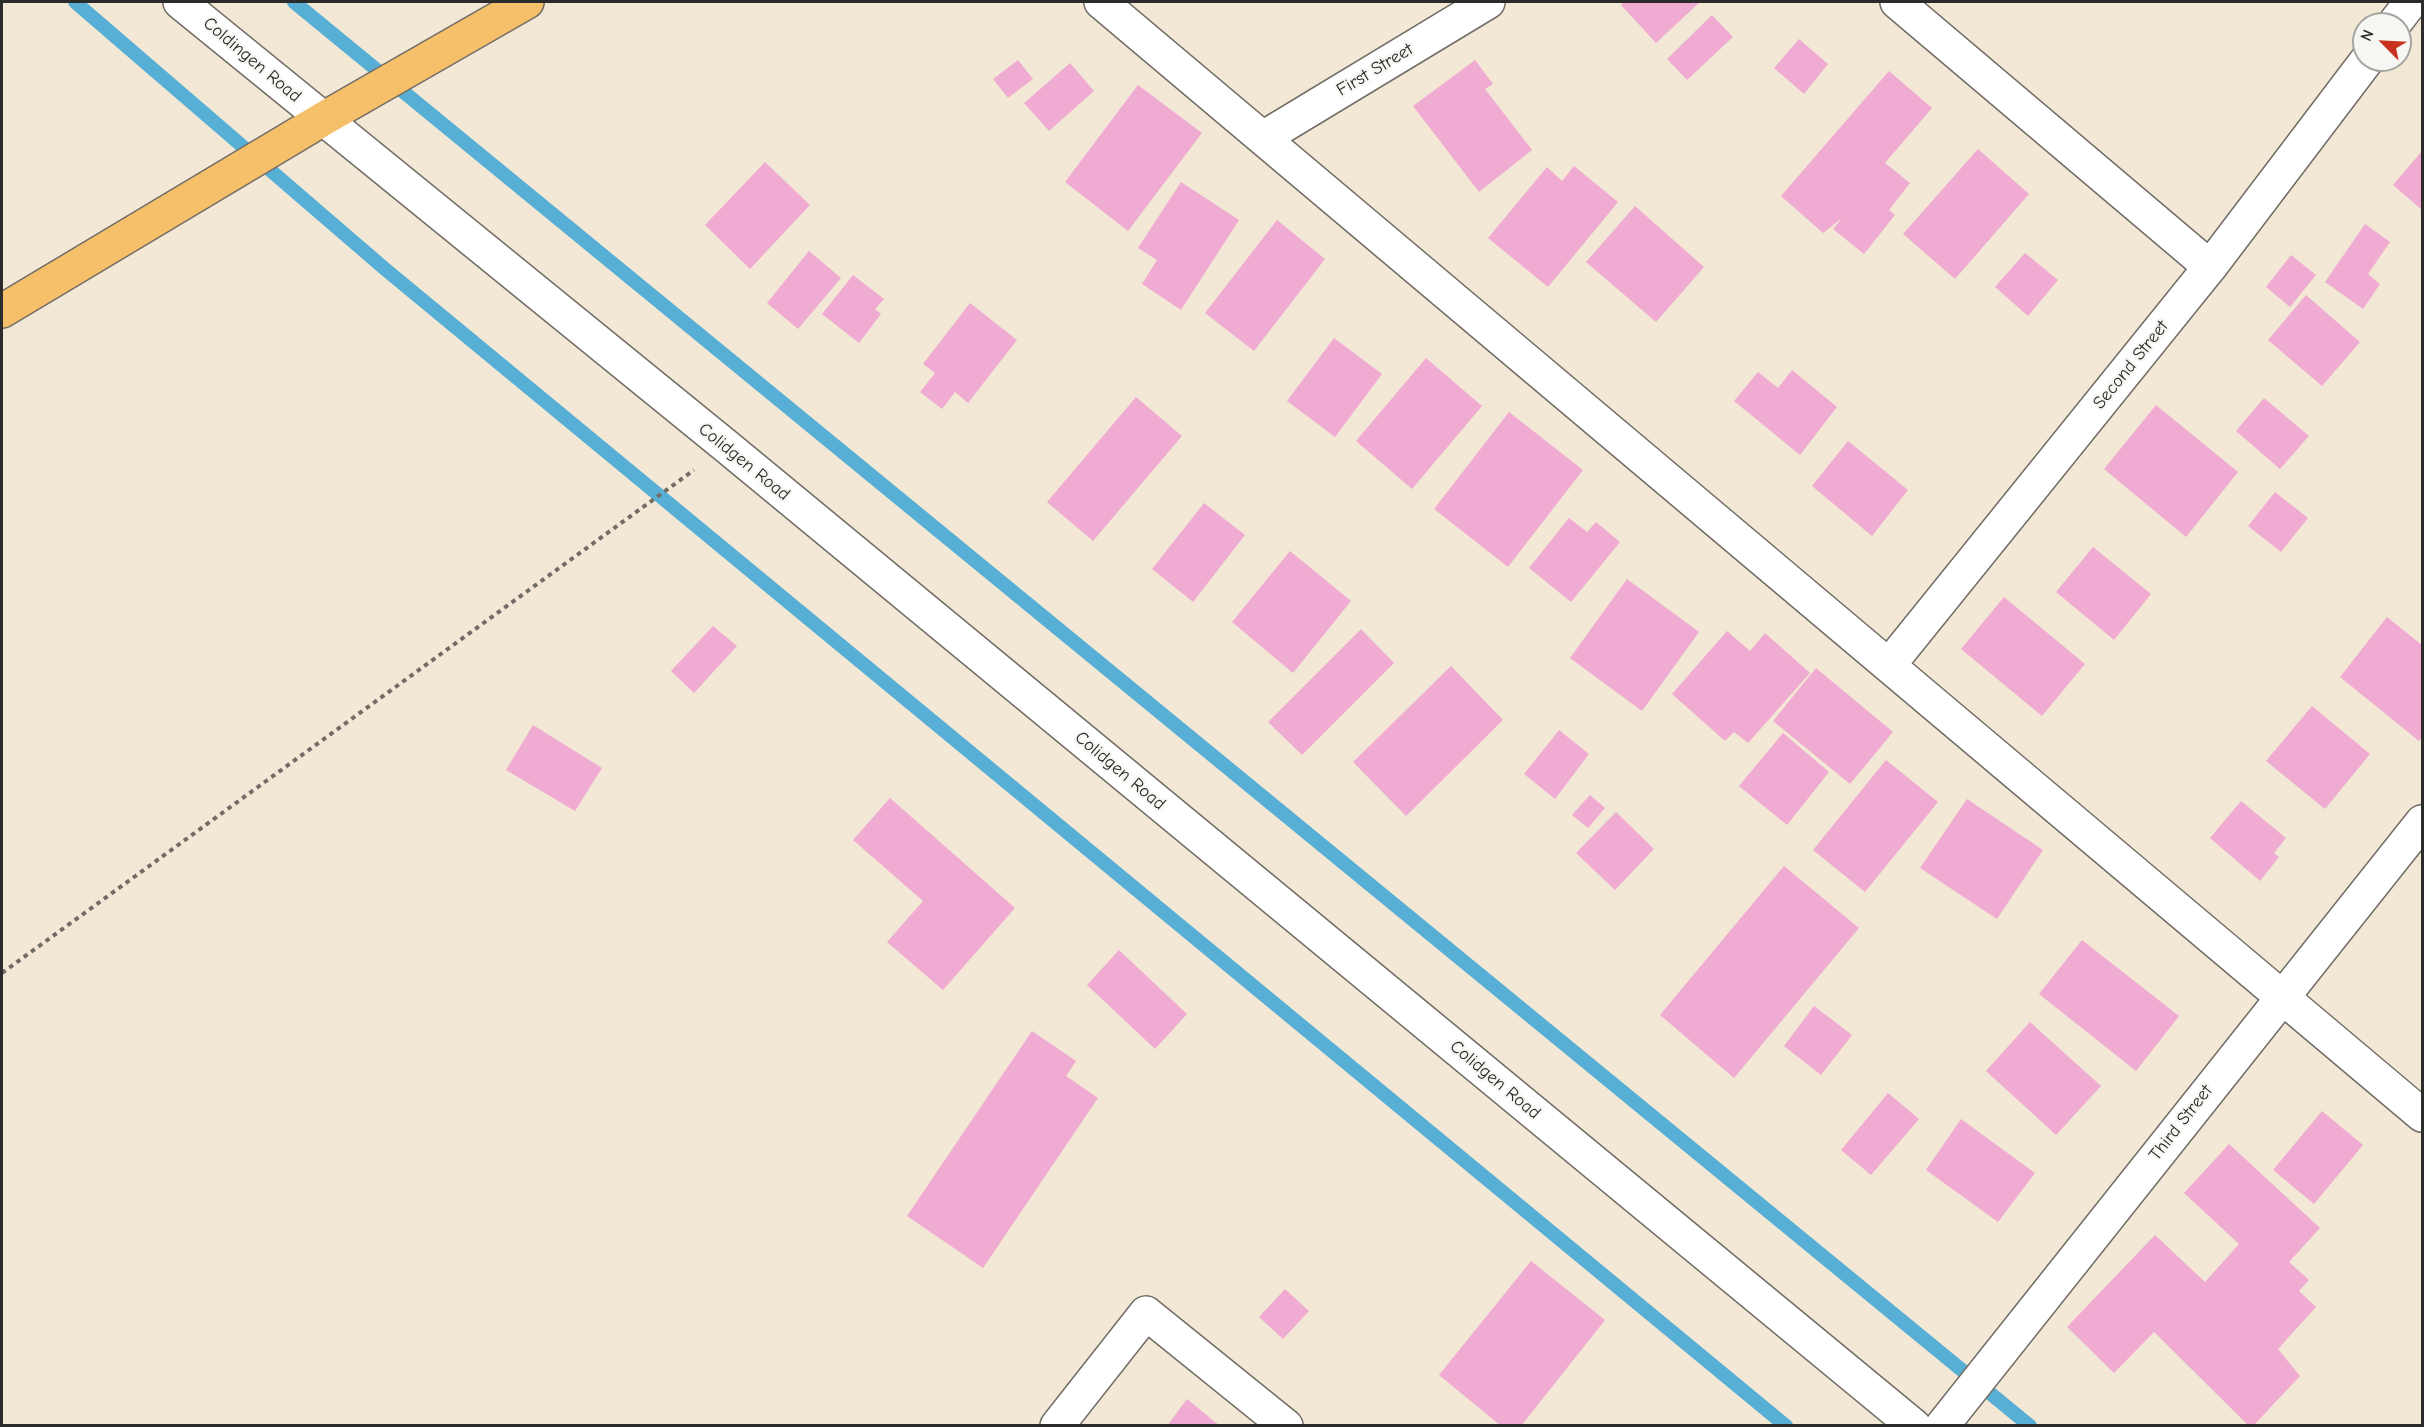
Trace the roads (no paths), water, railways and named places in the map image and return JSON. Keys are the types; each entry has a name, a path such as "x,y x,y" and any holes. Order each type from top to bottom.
{"main road":[{"path":"2,311 323,119 528,2"}],"street":[{"name":"Coldingen Road","path":"180,2 323,119"},
{"path":"1101,2 2422,1115"},
{"name":"First Street","path":"1263,138 1488,2"},
{"path":"1897,2 2210,267"},
{"name":"Second Street","path":"1889,665 2210,267 2358,72"},
{"name":"Colidgen Road","path":"323,119 726,446 1914,1425"},
{"name":"Third Street","path":"1942,1425 2422,822"},
{"path":"1057,1425 1146,1314 1286,1425"}],"waterway":[{"path":"75,2 385,269 1786,1426"},
{"path":"294,2 2030,1426"}]}
